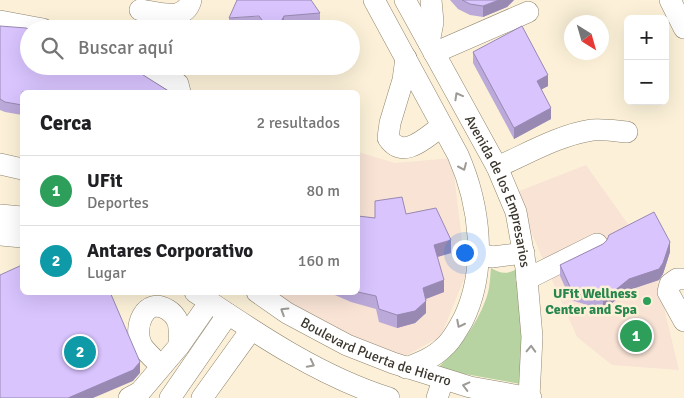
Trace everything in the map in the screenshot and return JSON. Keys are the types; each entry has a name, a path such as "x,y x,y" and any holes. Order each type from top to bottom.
{"street":[{"path":"140,10 176,15 186,11 191,0"},
{"name":"Avenida de los Empresarios","path":"374,0 467,176 475,212 477,268 473,291 465,314 456,334 444,348 430,358 406,368"},
{"name":"Avenida de los Empresarios","path":"405,0 497,167 516,212 524,253 532,337 530,398"},
{"path":"430,0 434,22 432,48 528,12"},
{"path":"670,0 684,28"},
{"path":"0,21 20,25"},
{"path":"406,58 403,80 390,123 388,138 398,148 412,147 442,126"},
{"path":"163,75 178,84 180,90"},
{"path":"497,167 558,140 577,134 593,130 627,132"},
{"path":"0,164 20,169"},
{"path":"0,215 20,217"},
{"path":"0,235 20,237"},
{"path":"527,279 597,244"},
{"path":"477,253 492,257 524,253"},
{"path":"684,279 677,279 670,284 668,292 684,321"},
{"name":"Boulevard Puerta de Hierro","path":"261,295 287,313 347,345 406,368 440,389 470,387 530,398"},
{"path":"135,396 179,346 202,297 252,330 359,394 389,398"},
{"path":"161,366 142,345 138,332 143,313 151,306 161,306 173,313 178,323 179,346"},
{"path":"170,398 228,314"},
{"path":"202,398 252,330"}],"shaded area":[{"path":"360,153 395,163 452,158 466,274 441,336 404,357 288,312 270,295 360,295"},
{"path":"586,165 652,258 679,370 612,365 577,337 514,193"}],"green space":[{"path":"520,267 526,385 437,369 459,345 477,319 487,295 491,268 506,273"}],"building":[{"path":"237,0 311,0 320,13 284,16 282,20 262,20 259,16 229,18"},
{"path":"462,0 499,0 483,6 470,4"},
{"path":"0,26 20,28 20,75 143,75 167,90 20,90 20,105 5,102 0,99"},
{"path":"522,26 548,75 537,81 551,108 514,128 473,52"},
{"path":"402,197 406,214 436,208 451,240 434,245 444,280 423,288 426,301 415,311 397,315 379,309 376,296 360,292 360,216 375,218 375,201"},
{"path":"654,212 670,242 659,269 629,279 603,300 571,289 560,265 603,244 609,235"},
{"path":"20,266 20,295 111,295 140,362 133,370 68,398 0,398 0,275"}],"place":[{"name":"UFit Wellness Center and Spa","path":"647,301"},
{"name":"UFit","path":"636,336"},
{"name":"Antares Corporativo","path":"80,352"}]}
